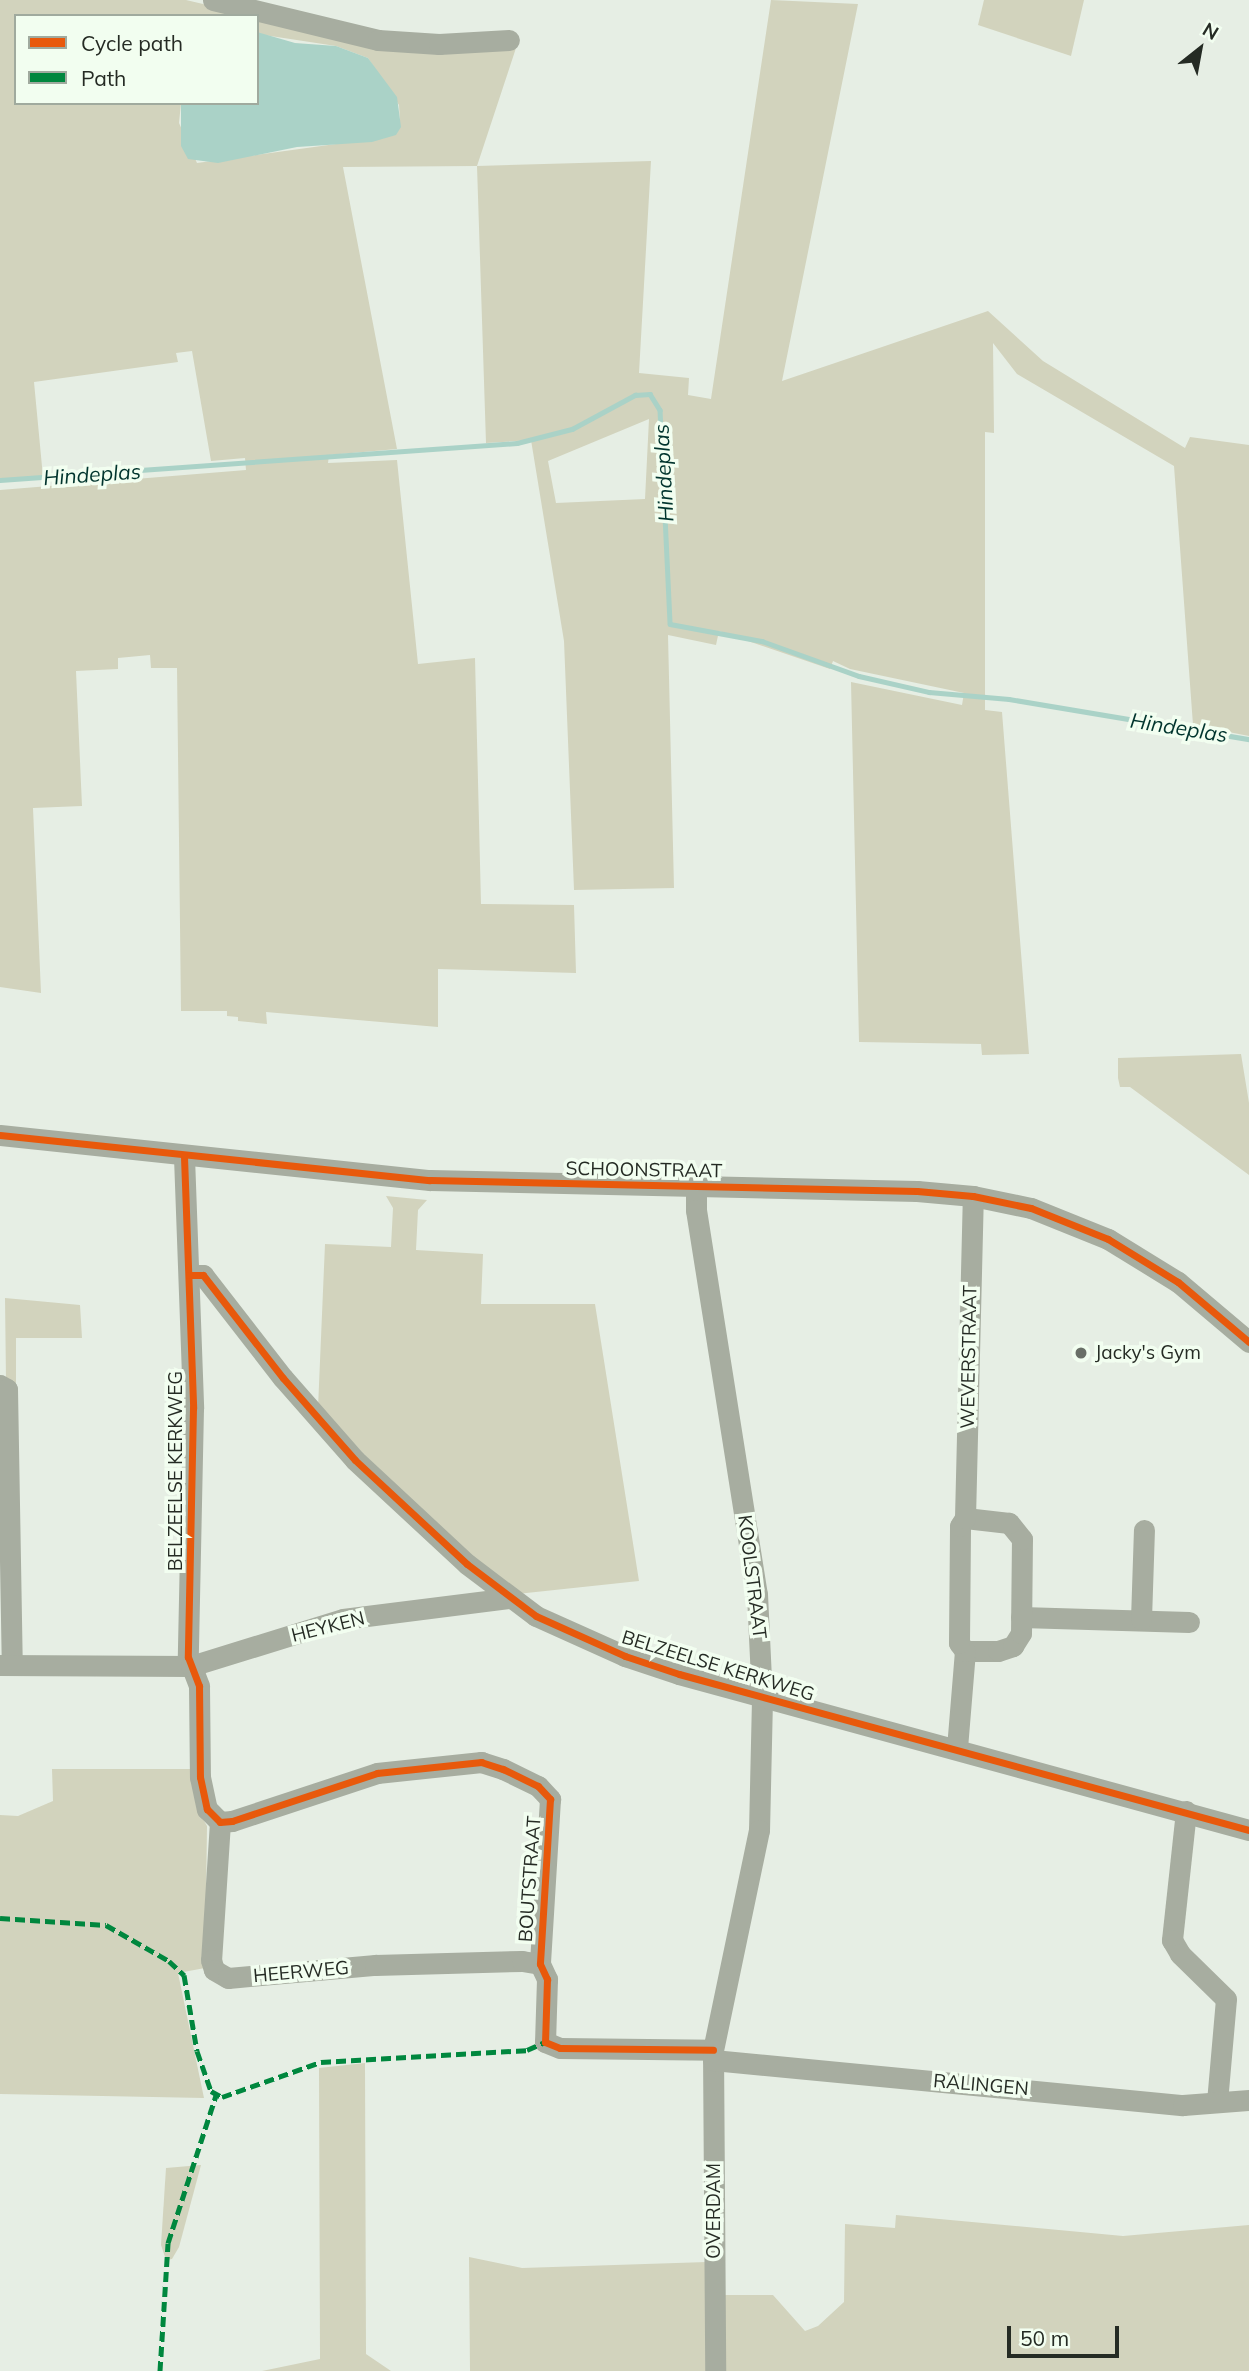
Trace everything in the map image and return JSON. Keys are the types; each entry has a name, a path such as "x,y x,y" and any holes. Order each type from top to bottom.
{"street":[{"path":"213,0 377,40 439,44 509,40"},
{"name":"SCHOONSTRAAT","path":"0,1135 184,1157 430,1180 917,1191 973,1196 1031,1208 1108,1239 1178,1282 1249,1342"},
{"name":"BELZEELSE KERKWEG","path":"184,1157 190,1275 191,1666 199,1686 204,1798 207,1810 220,1822"},
{"name":"KOOLSTRAAT","path":"696,1187 696,1210 757,1594 762,1699 759,1830 713,2055"},
{"name":"WEVERSTRAAT","path":"957,1748 965,1651 959,1643 960,1526 965,1518 973,1196"},
{"name":"BELZEELSE KERKWEG","path":"190,1275 203,1275 296,1395 355,1460 425,1527 509,1598 536,1616 625,1656 762,1699 957,1748 1069,1783 1186,1811 1249,1830"},
{"path":"0,1385 7,1389 8,1401 6,1665 191,1666"},
{"path":"965,1518 1009,1522 1020,1532 1021,1617 1021,1633 1013,1646 965,1651"},
{"path":"1141,1619 1144,1530"},
{"name":"HEYKEN","path":"191,1666 343,1619 509,1598"},
{"path":"1021,1617 1189,1622"},
{"name":"BOUTSTRAAT","path":"220,1822 377,1773 481,1762 538,1787 550,1799 551,1809 540,1964 547,1979 542,2030 550,2046 713,2055"},
{"path":"1186,1811 1172,1940 1180,1954 1226,1999 1217,2102"},
{"name":"HEERWEG","path":"220,1822 211,1960 214,1970 228,1978 387,1965 522,1961 540,1964"},
{"name":"RALINGEN","path":"713,2055 1183,2105 1249,2100"},
{"name":"OVERDAM","path":"713,2055 715,2371"}],"green space":[{"path":"0,0 186,0 246,14 14,14 14,105 181,105 179,123 197,163 365,140 400,121 399,105 368,58 336,46 264,35 259,33 259,17 516,48 477,166 343,167 397,449 329,455 328,463 397,460 418,664 475,658 481,904 574,905 576,973 438,969 438,1027 266,1012 267,1024 238,1021 238,1017 227,1016 227,1011 181,1011 177,668 151,668 150,655 118,658 118,669 76,671 82,806 33,808 41,993 0,987 0,490 246,470 245,458 211,461 192,351 176,353 178,362 34,382 43,477 0,480"},
{"path":"771,0 858,4 782,381 988,311 1043,361 1185,448 1190,437 1249,445 1249,736 1193,725 1174,466 1017,374 993,343 994,433 985,432 985,710 1002,712 1029,1054 982,1055 981,1044 859,1042 851,682 962,705 964,693 850,669 833,661 830,669 719,631 716,645 668,635 674,888 574,890 564,641 531,440 486,443 477,166 651,161 639,373 689,378 688,395 711,399","holes":["649,419 645,499 556,503 548,461"]},
{"path":"984,0 1084,0 1071,56 978,25"},
{"path":"1241,1054 1249,1103 1249,1175 1130,1087 1120,1087 1118,1058"},
{"path":"386,1196 427,1200 418,1210 416,1250 483,1254 481,1304 595,1304 639,1581 517,1594 470,1561 318,1408 325,1244 391,1247 393,1208"},
{"path":"5,1298 80,1305 82,1338 16,1338 16,1383 6,1381"},
{"path":"52,1769 190,1769 200,1814 207,1826 205,1968 178,1973 204,2098 0,2094 0,1815 18,1816 53,1801"},
{"path":"365,2063 366,2354 391,2371 262,2371 320,2359 319,2068"},
{"path":"201,2165 179,2247 172,2259 166,2260 161,2245 166,2168"},
{"path":"896,2215 1123,2236 1249,2225 1249,2371 723,2371 723,2295 773,2295 805,2331 818,2326 844,2302 845,2224 895,2228"},
{"path":"469,2257 522,2268 707,2262 706,2371 470,2371"}],"water":[{"path":"259,33 295,43 336,46 368,58 397,97 401,127 396,135 372,142 297,147 218,163 188,159 181,146 181,105 259,105"}],"waterway":[{"name":"Hindeplas","path":"0,480 517,443 572,429 635,395 650,394 660,410 670,624 762,641 859,676 929,692 1009,699 1249,739"}],"marked path":[{"path":"0,1918 106,1925 169,1961 184,1975 197,2051 211,2091 222,2097 321,2062 527,2050 545,2042"},
{"path":"160,2371 168,2243 216,2095"}],"cycle path":[{"path":"0,1135 430,1180 917,1191 973,1196 1031,1208 1108,1239 1178,1282 1249,1342"},
{"path":"184,1157 193,1408 188,1657 199,1686 200,1777 207,1809 220,1822 232,1821 377,1773 481,1762 503,1769 538,1786 550,1799 540,1964 547,1979 545,2042 560,2048 713,2050"},
{"path":"189,1275 203,1275 283,1378 355,1460 467,1564 536,1616 625,1656 679,1674 1249,1830"}],"place":[{"name":"Jacky's Gym","path":"1081,1353"}]}
